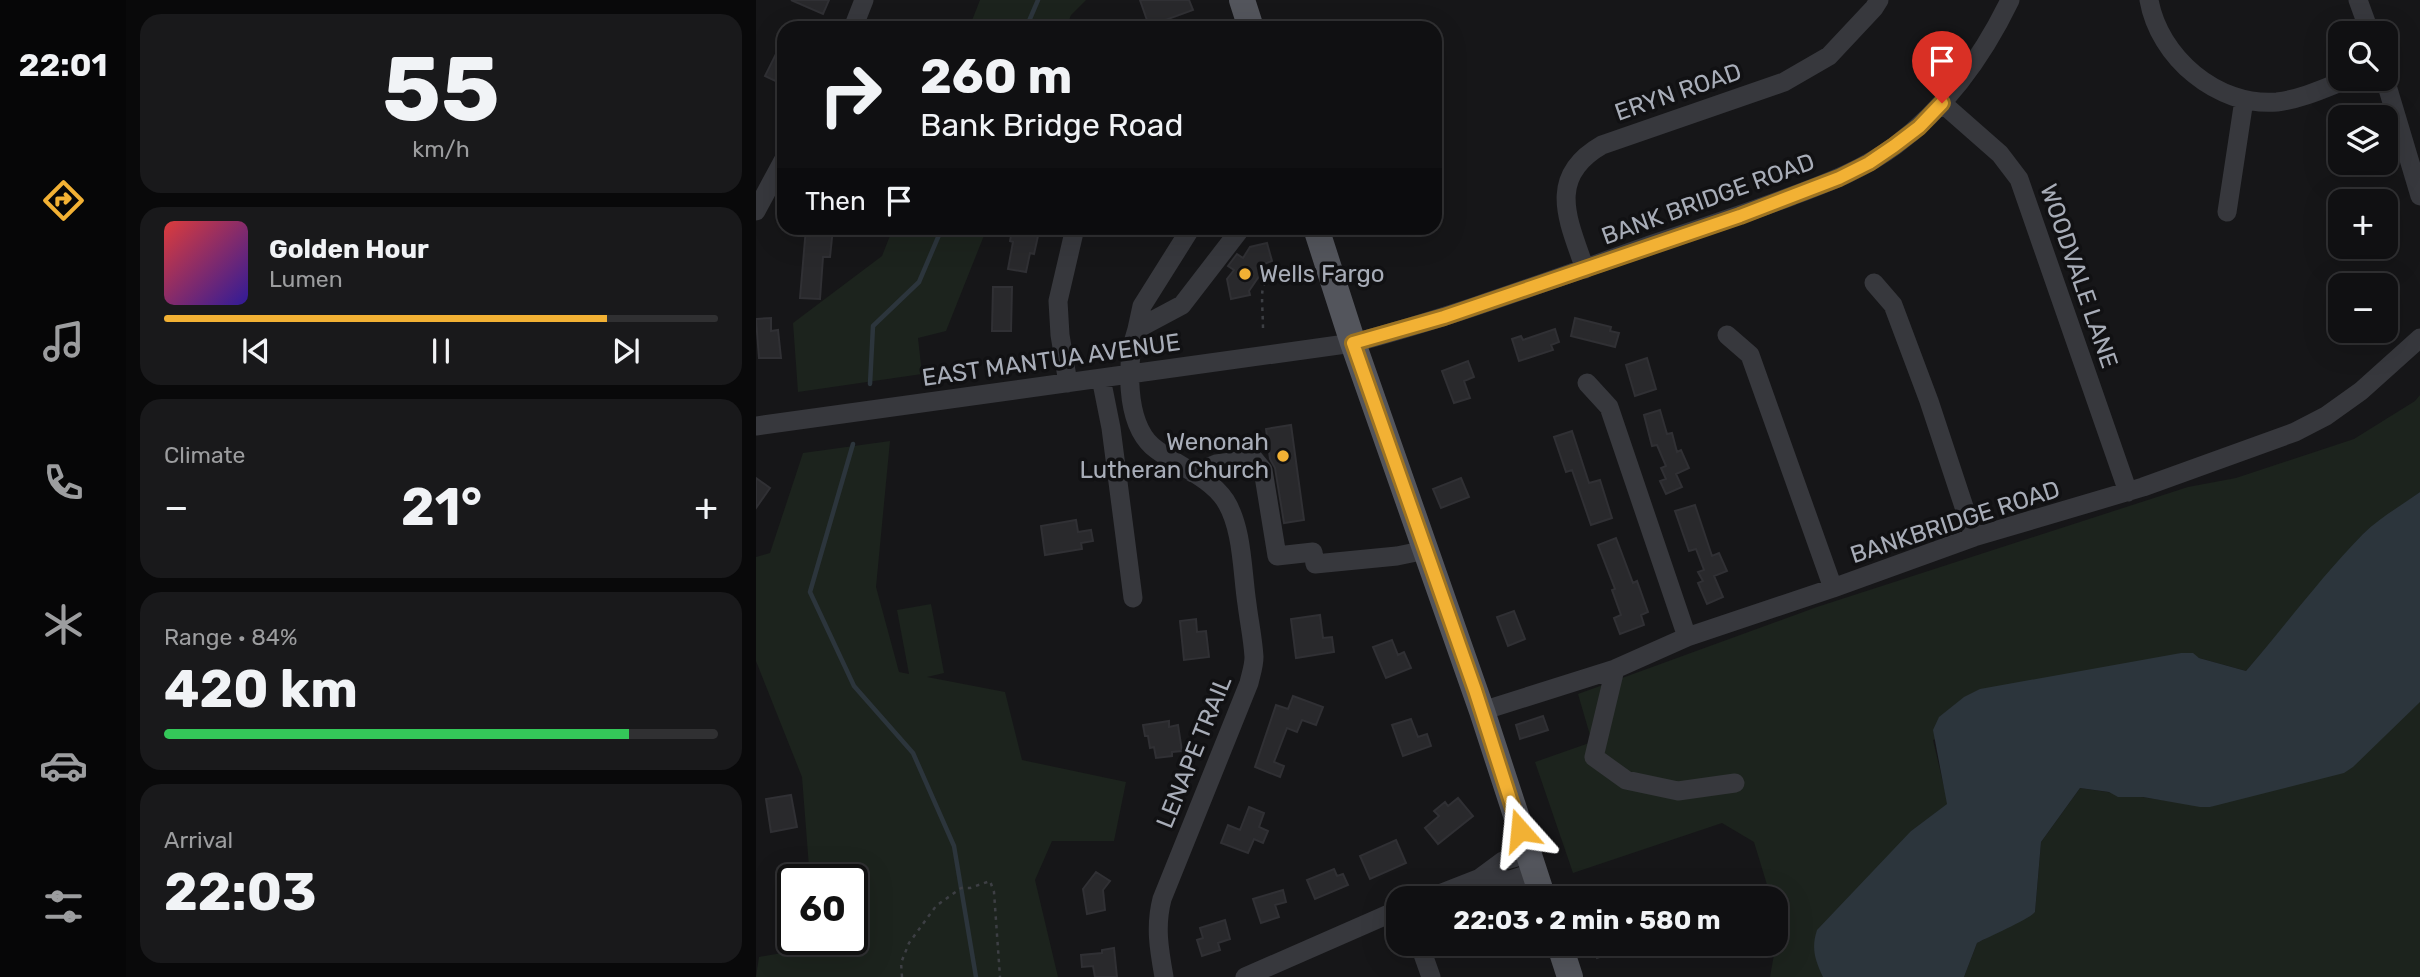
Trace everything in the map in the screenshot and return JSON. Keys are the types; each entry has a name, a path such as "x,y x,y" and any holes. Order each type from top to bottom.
{"main road":[{"path":"1242,0 1249,21"},
{"path":"1319,235 1353,343 1482,711 1540,886"},
{"path":"1563,956 1570,977"}],"street":[{"path":"856,21 864,0"},
{"name":"ERYN ROAD","path":"1585,269 1568,220 1565,188 1584,155 1602,145 1784,82 1829,56 1879,0"},
{"name":"BANK BRIDGE ROAD","path":"1353,343 1444,317 1740,216 1839,178 1869,163 1919,127 1942,103 1989,40 2010,0"},
{"path":"2149,0 2160,35 2191,74 2244,100 2276,102 2313,94 2328,88"},
{"path":"2358,0 2366,21"},
{"path":"2389,91 2420,196"},
{"path":"2227,212 2244,100"},
{"name":"WOODVALE LANE","path":"1942,103 2000,154 2019,179 2128,492"},
{"path":"757,209 777,172"},
{"path":"1068,383 1058,301 1073,235"},
{"name":"LENAPE TRAIL","path":"1164,977 1157,932 1157,917 1162,899 1248,683 1254,657 1237,533 1231,512 1214,488 1153,446 1144,434 1136,418 1129,375 1131,346 1142,306 1187,235"},
{"path":"1137,329 1182,305 1236,235"},
{"path":"1874,283 1892,305 1929,401 1974,537"},
{"path":"1727,335 1750,355 1833,588"},
{"name":"BANKBRIDGE ROAD","path":"1482,711 1615,669 1687,637 1974,537 2128,492 2273,440 2326,416 2361,391 2420,338"},
{"name":"EAST MANTUA AVENUE","path":"756,426 1353,343"},
{"path":"1101,378 1111,428 1133,598"},
{"path":"1587,383 1609,407 1687,637"},
{"path":"1193,473 1216,464 1254,459 1264,470 1277,556 1313,552 1315,564 1397,556 1426,550"},
{"path":"1615,669 1594,757 1626,780 1678,791 1735,783"},
{"path":"1460,886 1480,878 1503,861 1531,863"},
{"path":"1244,977 1386,915"},
{"path":"1424,956 1431,977"}],"path":[{"path":"1263,328 1262,286 1268,277 1303,264"},
{"path":"902,977 901,963 909,943 936,906 961,888 970,888 990,881 994,892 1000,977"}],"shaded area":[{"path":"980,0 1086,0 1069,21 972,21"},
{"path":"890,235 984,235 946,331 918,338 922,374 798,392 793,323 882,256"},
{"path":"2420,395 2420,492 2364,533 2246,671 2181,653 1933,740 1948,804 1911,831 1824,977 1770,977 1774,956 1788,956 1788,886 1767,886 1754,842 1722,823 1573,873 1535,762 1592,742 1578,694 1817,607 2188,487 2236,478 2354,439 2415,401"},
{"path":"890,441 876,587 899,672 909,674 897,610 931,604 944,673 927,677 1005,692 1022,760 1126,782 1114,841 1052,841 1035,880 1058,977 756,977 759,957 777,954 868,955 868,864 809,864 802,777 756,661 756,557 770,553 803,453"},
{"path":"2420,492 2420,702 2353,767 2344,773 2210,807 2143,797 2118,797 2109,792 2080,788 2041,842 2035,912 1977,943 1964,977 1823,977 1815,954 1817,930 1911,831 1947,804 1933,730 1939,717 1964,697 1980,689 2181,653 2193,653 2199,658 2246,671 2363,534"},
{"path":"2420,701 2420,977 1964,977 1977,943 2035,912 2041,842 2080,788 2210,807"}],"building":[{"path":"791,0 829,0 823,14"},
{"path":"1140,0 1189,0 1193,10 1163,21 1147,21"},
{"path":"777,52 777,82 765,76"},
{"path":"805,235 832,235 830,257 823,257 820,299 800,298"},
{"path":"1011,235 1038,236 1034,254 1030,253 1026,272 1008,269 1013,242 1010,241"},
{"name":"Wells Fargo","path":"1267,243 1272,261 1264,264 1264,269 1249,291 1250,295 1231,299 1227,279 1234,270 1228,266 1237,254 1243,258 1250,247"},
{"path":"993,287 1012,287 1011,331 992,331"},
{"path":"771,318 771,331 778,330 781,358 759,358 756,319"},
{"path":"1575,318 1611,327 1610,331 1619,333 1615,347 1571,336"},
{"path":"1555,329 1559,342 1551,345 1553,350 1519,361 1512,339 1521,336 1523,340"},
{"path":"1647,358 1656,389 1635,396 1626,365"},
{"path":"1468,361 1474,377 1464,381 1470,398 1454,403 1442,371"},
{"path":"1660,410 1667,434 1672,433 1677,452 1681,450 1689,468 1676,474 1682,487 1666,494 1660,481 1666,479 1661,468 1666,466 1657,445 1652,446 1644,415"},
{"name":"Wenonah Lutheran Church","path":"1291,425 1304,520 1284,523 1266,429"},
{"path":"1572,431 1589,483 1600,480 1612,518 1591,525 1572,470 1566,472 1554,437"},
{"path":"756,478 770,488 756,508"},
{"path":"1461,478 1469,497 1441,508 1433,489"},
{"path":"1695,505 1712,556 1719,553 1727,571 1714,576 1723,597 1707,604 1698,583 1703,581 1698,572 1704,570 1696,549 1689,551 1675,511"},
{"path":"1076,520 1078,532 1091,530 1093,541 1081,543 1082,549 1045,555 1041,526"},
{"path":"1616,538 1633,583 1637,581 1648,612 1641,615 1644,625 1620,634 1614,618 1621,615 1612,590 1615,589 1598,545"},
{"path":"1514,611 1525,639 1508,646 1497,617"},
{"path":"1320,615 1323,638 1332,637 1334,652 1296,658 1291,619"},
{"path":"1196,619 1197,632 1206,631 1209,657 1184,660 1180,621"},
{"path":"1392,640 1398,655 1404,652 1411,668 1386,678 1373,647"},
{"path":"1293,696 1323,707 1316,725 1302,720 1297,732 1287,728 1274,762 1284,766 1280,777 1255,767 1276,705 1288,709"},
{"path":"1543,716 1548,730 1520,739 1516,725"},
{"path":"1411,719 1418,737 1427,734 1431,746 1403,756 1392,725"},
{"path":"1169,721 1169,727 1178,725 1182,751 1172,752 1172,756 1156,758 1154,747 1150,748 1148,736 1145,736 1143,725"},
{"path":"791,795 797,827 771,832 766,799"},
{"path":"1458,798 1473,816 1438,844 1425,828 1439,816 1434,811 1445,802 1448,806"},
{"path":"1249,807 1264,813 1259,827 1268,831 1263,843 1254,839 1248,853 1221,843 1228,825 1240,830"},
{"path":"1396,840 1406,863 1370,879 1360,856"},
{"path":"1334,869 1337,876 1343,874 1348,885 1315,899 1307,880"},
{"path":"1096,872 1110,881 1103,890 1105,910 1087,914 1083,889"},
{"path":"1283,890 1286,902 1275,905 1279,917 1261,923 1253,899"},
{"path":"1225,920 1230,939 1218,943 1220,950 1202,956 1197,940 1203,938 1200,928"},
{"path":"1114,948 1117,977 1095,977 1093,966 1082,967 1081,955 1102,953 1102,950"}],"waterway":[{"path":"1029,21 1038,0"},
{"path":"870,384 873,326 919,282 939,235"},
{"path":"853,444 810,592 854,686 913,753 954,846 976,977"}],"place":[{"name":"Wells Fargo","path":"1245,274"},
{"name":"Wenonah Lutheran Church","path":"1283,456"}],"route":[{"path":"1520,830 1475,690 1353,343 1444,317 1740,216 1839,178 1869,163 1894,146 1919,127 1942,103"}]}
